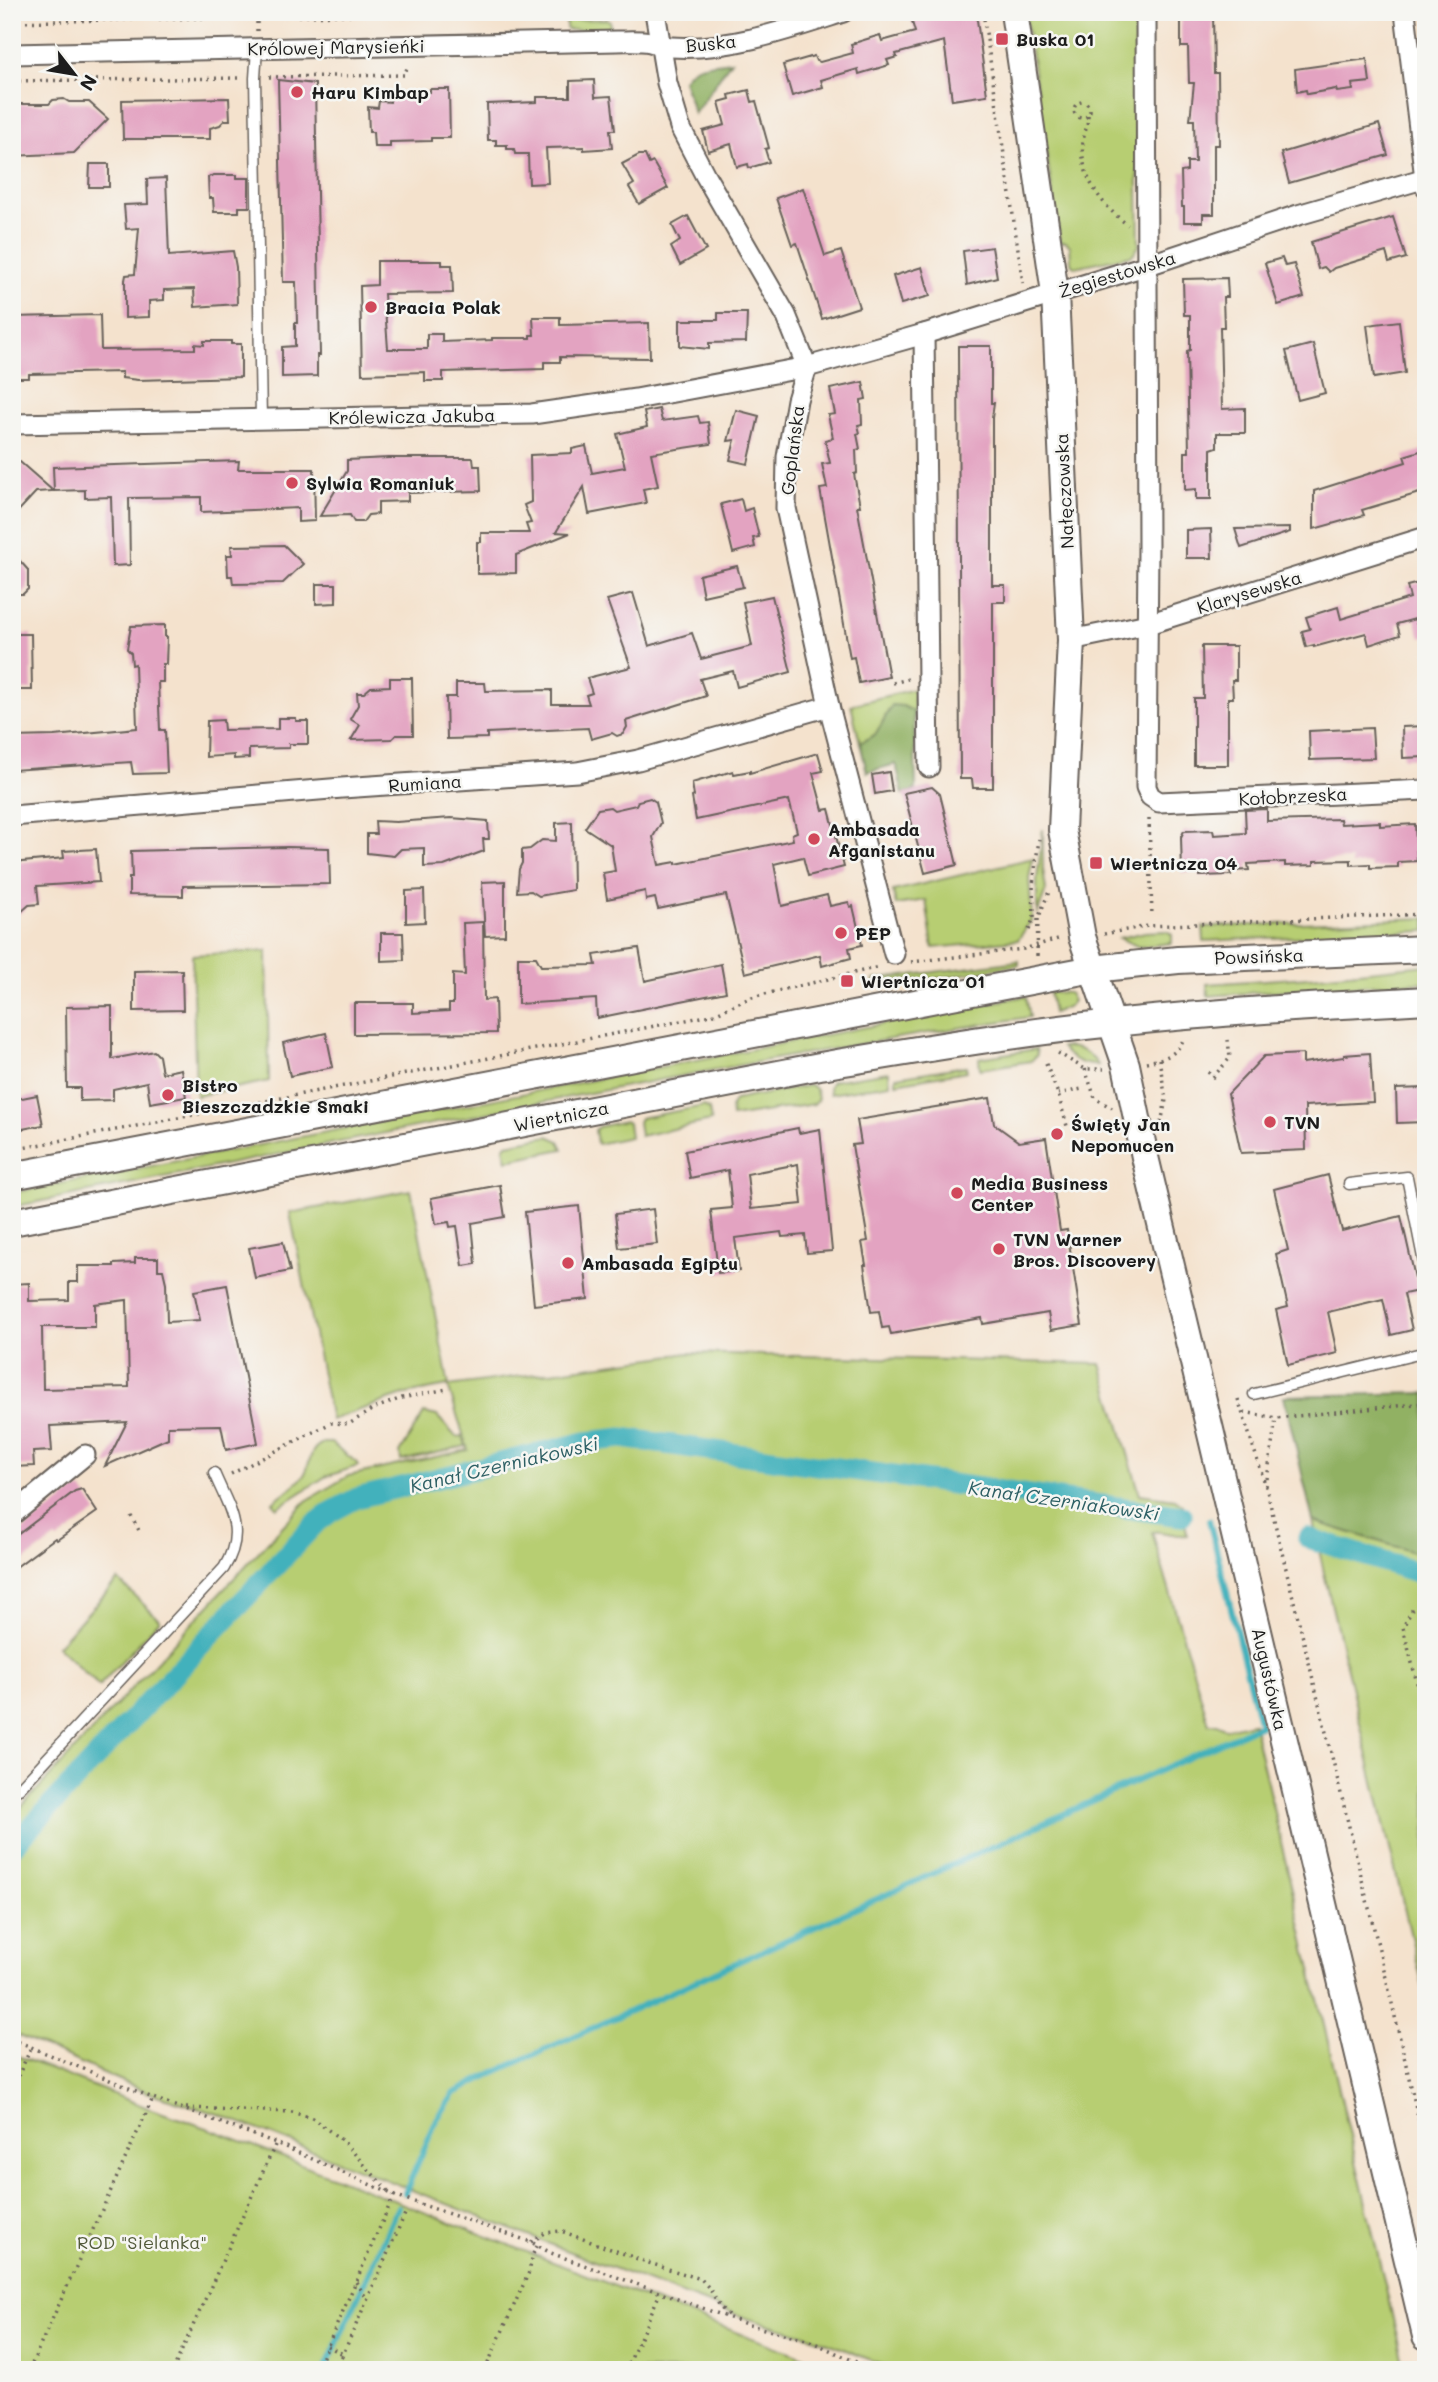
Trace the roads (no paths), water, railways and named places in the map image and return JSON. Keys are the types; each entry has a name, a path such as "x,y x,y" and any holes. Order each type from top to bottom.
{"main road":[{"name":"Nałęczowska","path":"1014,12 1055,293 1071,640 1062,830 1079,922 1111,1023"},
{"name":"Powsińska","path":"1093,969 1178,960 1426,949"},
{"path":"12,1176 1093,969"},
{"path":"1111,1023 1199,1014 1426,1000"},
{"name":"Augustówka","path":"1111,1023 1126,1065 1426,2336"},
{"name":"Wiertnicza","path":"12,1222 820,1066 1111,1023"}],"street":[{"path":"655,12 667,83 680,127 705,176 786,315 807,367"},
{"name":"Buska","path":"660,44 680,47 736,42 772,35 843,12"},
{"path":"1146,12 1148,624"},
{"path":"1405,12 1425,181"},
{"name":"Królowej Marysieńki","path":"12,54 628,41 660,44"},
{"name":"Żegiestowska","path":"807,367 1148,265 1298,215 1425,181"},
{"path":"924,334 929,767"},
{"name":"Królewicza Jakuba","path":"12,424 533,414 636,399 807,367"},
{"name":"Goplańska","path":"807,367 797,400 787,457 786,508 829,706 896,961"},
{"name":"Klarysewska","path":"1071,640 1148,624 1426,537"},
{"name":"Kołobrzeska","path":"1148,624 1146,788 1155,799 1426,790"},
{"name":"Rumiana","path":"12,817 342,788 577,772 639,760 829,706"},
{"path":"12,1515 85,1455"}],"lane":[{"path":"257,48 255,78 261,419"},
{"path":"1349,1184 1407,1177 1426,1273"},
{"path":"1254,1394 1426,1352"},
{"path":"12,1792 19,1789 225,1568 236,1546 237,1533 219,1475"}],"waterway":[{"name":"Kanał Czerniakowski","path":"12,1847 315,1524 357,1498 585,1442 622,1438 1182,1516"},
{"path":"405,2193 437,2119 455,2093 491,2074 1260,1725 1209,1520"},
{"name":"Kanał Czerniakowski","path":"1308,1538 1426,1575"},
{"path":"325,2370 398,2207"}],"place":[{"name":"Buska 01","path":"1002,39"},
{"name":"Haru Kimbap","path":"297,92"},
{"name":"Bracia Polak","path":"371,307"},
{"name":"Sylwia Romaniuk","path":"292,483"},
{"name":"Ambasada Afganistanu","path":"814,839"},
{"name":"Wiertnicza 04","path":"1096,863"},
{"name":"PEP","path":"841,933"},
{"name":"Wiertnicza 01","path":"847,981"},
{"name":"Bistro Bieszczadzkie Smaki","path":"168,1095"},
{"name":"TVN","path":"1270,1122"},
{"name":"Święty Jan Nepomucen","path":"1057,1134"},
{"name":"Media Business Center","path":"957,1193"},
{"name":"TVN Warner Bros. Discovery","path":"999,1249"},
{"name":"Ambasada Egiptu","path":"568,1263"}],"park label":[{"name":"ROD \"Sielanka\"","path":"142,2242"}]}
